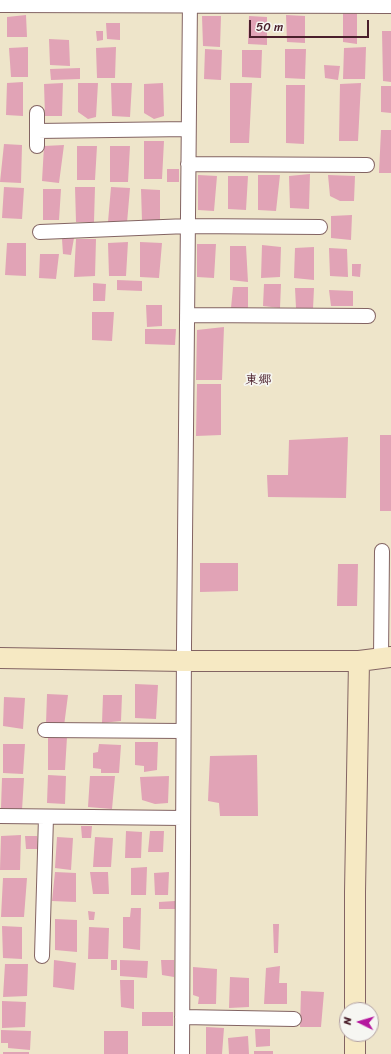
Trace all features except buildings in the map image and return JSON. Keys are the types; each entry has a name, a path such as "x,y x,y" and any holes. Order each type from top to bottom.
{"street":[{"path":"0,5 336,2 391,6"},
{"path":"182,1054 190,3"},
{"path":"37,113 37,146"},
{"path":"37,130 188,129"},
{"path":"188,164 367,165"},
{"path":"40,232 188,226 320,227"},
{"path":"187,315 368,316"},
{"path":"0,658 184,661 359,661 386,657 382,551"},
{"path":"355,1002 355,892 359,661"},
{"path":"45,730 184,731"},
{"path":"0,816 183,818"},
{"path":"42,956 46,817"},
{"path":"182,1018 294,1019"},
{"path":"355,1042 356,1054"}],"district":[{"name":"東郷","path":"258,381"}]}
